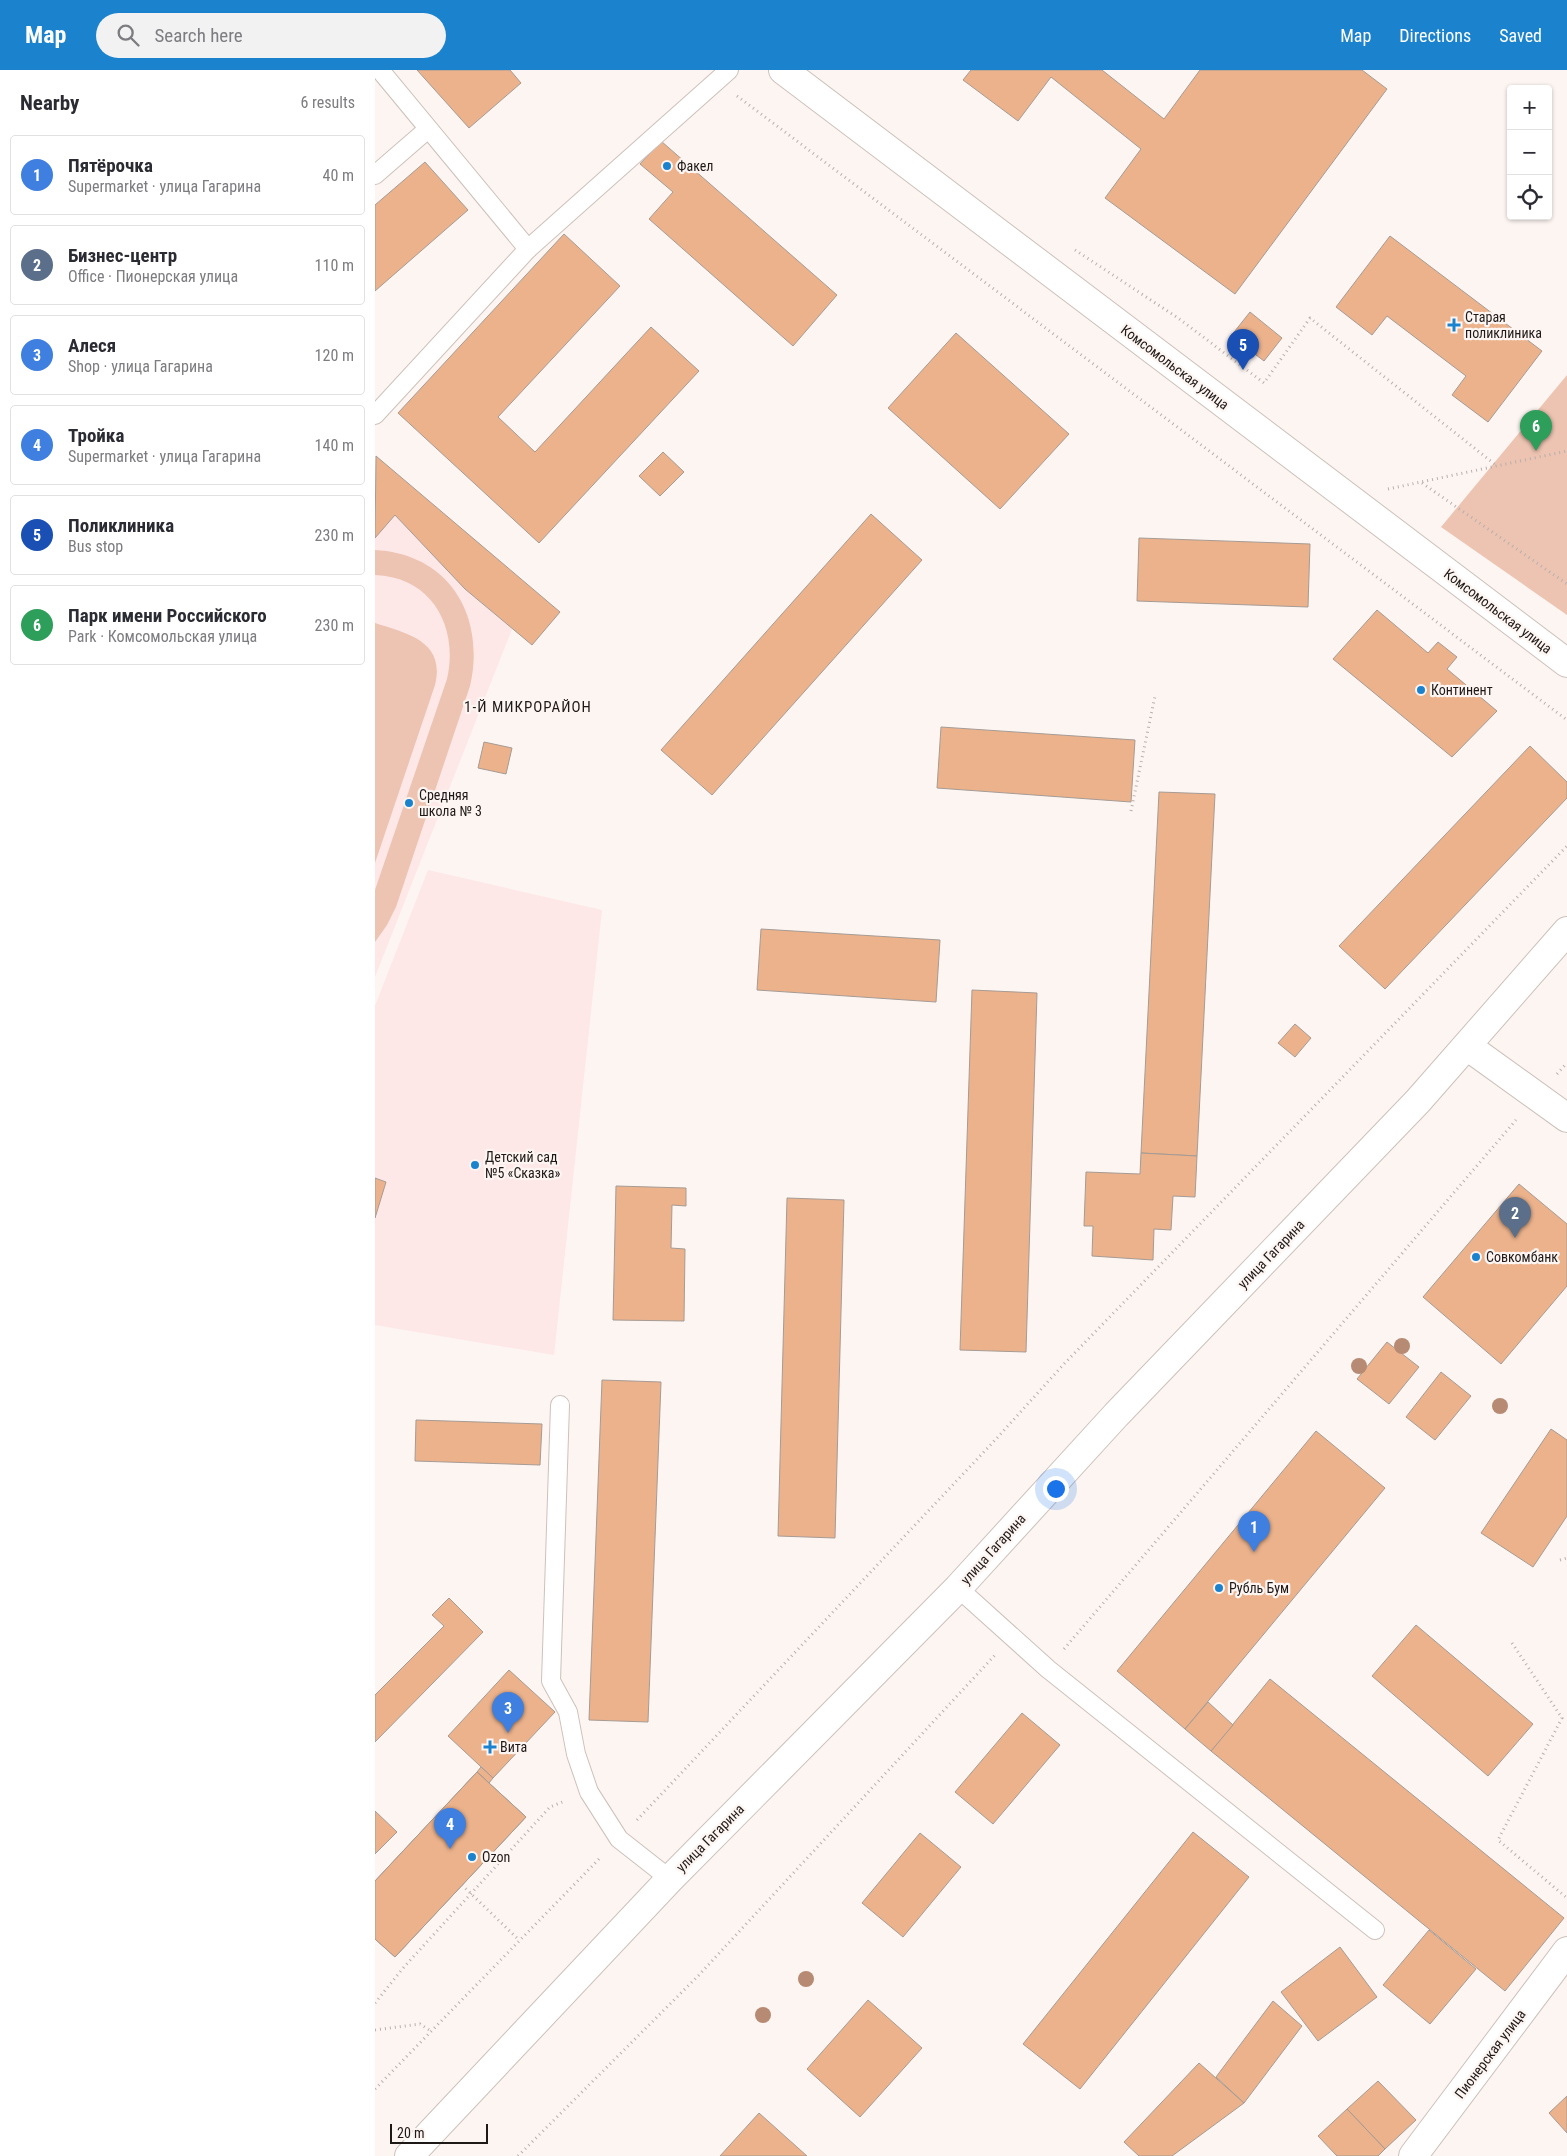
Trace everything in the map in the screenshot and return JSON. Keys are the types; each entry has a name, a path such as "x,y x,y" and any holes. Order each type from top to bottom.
{"main road":[{"name":"Комсомольская улица","path":"783,70 1567,663"},
{"name":"улица Гагарина","path":"409,2156 670,1879 958,1588 1116,1415 1418,1101 1567,931"},
{"path":"1467,1046 1567,1118"},
{"name":"Пионерская улица","path":"1413,2156 1567,1951"}],"lane":[{"path":"380,70 528,249"},
{"path":"375,415 528,249 723,75"},
{"path":"375,175 428,129"},
{"path":"560,1405 551,1680 568,1712 576,1754 589,1792 619,1839 670,1879"},
{"path":"958,1588 1048,1668 1375,1930"}],"path":[{"path":"723,75 1567,720"},
{"path":"1178,318 1264,383 1310,318 1497,466"},
{"path":"1349,498 1567,451"},
{"path":"1422,482 1567,584"},
{"path":"1131,811 1155,696"},
{"path":"375,2089 619,1839 997,1438 1063,1365 1567,846"},
{"path":"1048,1668 1536,1096"},
{"path":"1560,1560 1567,1558"},
{"path":"518,2156 699,1975 1012,1637"},
{"path":"1512,1643 1562,1718 1498,1840 1567,1898"},
{"path":"375,2003 404,1967 550,1807 589,1792"},
{"path":"462,1885 519,1940"},
{"path":"375,2030 420,2024 431,2031"}],"shaded area":[{"path":"1567,375 1567,615 1441,527"},
{"name":"Средняя школа № 3","path":"395,515 465,589 512,629 375,977 375,538"},
{"path":"375,550 401,554 424,563 442,577 457,594 467,614 472,636 474,661 470,686 396,907 387,925 375,942 375,890 447,679 450,660 449,641 445,624 437,608 426,595 412,585 395,578 375,575"},
{"path":"375,623 411,635 421,641 435,658 437,670 435,685 375,863"},
{"name":"Детский сад №5 «Сказка»","path":"428,870 602,910 554,1355 375,1325 375,1006"}],"building":[{"path":"417,70 510,70 521,83 469,128"},
{"path":"971,70 1102,70 1164,119 1200,70 1362,70 1387,89 1235,294 1105,198 1141,149 1051,77 1018,121 963,80"},
{"path":"661,141 837,295 793,346 649,219 673,192 640,164"},
{"path":"425,162 468,210 375,291 375,205"},
{"path":"564,234 620,286 498,417 535,452 651,327 699,371 539,543 398,413"},
{"name":"Старая поликлиника","path":"1390,236 1542,351 1488,422 1452,395 1466,376 1387,316 1372,335 1336,307"},
{"path":"1250,312 1282,338 1264,361 1231,336"},
{"path":"956,333 1069,434 1000,509 888,408"},
{"path":"663,452 684,472 660,496 639,476"},
{"path":"376,456 560,612 532,645 465,589 395,515 375,538"},
{"path":"871,514 922,560 712,795 661,750"},
{"path":"1139,538 1310,544 1308,607 1137,601"},
{"name":"Континент","path":"1377,610 1428,653 1438,642 1457,657 1447,669 1497,711 1452,757 1333,659"},
{"path":"941,727 1135,740 1131,802 937,788"},
{"path":"484,742 512,748 506,774 478,768"},
{"path":"1530,746 1567,782 1567,798 1385,989 1339,946"},
{"path":"1159,792 1215,794 1197,1156 1141,1153"},
{"path":"761,929 940,940 936,1002 757,990"},
{"path":"972,990 1037,993 1026,1352 960,1350"},
{"path":"1295,1024 1311,1038 1295,1057 1278,1043"},
{"path":"1141,1153 1197,1156 1195,1197 1173,1196 1171,1230 1154,1229 1153,1260 1092,1256 1093,1226 1084,1226 1086,1172 1140,1174"},
{"path":"375,1178 386,1182 375,1218"},
{"path":"1519,1184 1567,1224 1567,1286 1501,1364 1423,1297"},
{"path":"616,1186 686,1188 686,1206 672,1205 671,1248 685,1249 684,1321 613,1320"},
{"path":"787,1198 844,1200 835,1538 778,1536"},
{"path":"1387,1342 1419,1367 1389,1404 1357,1379"},
{"path":"1441,1372 1471,1396 1435,1440 1406,1417"},
{"path":"602,1380 661,1382 648,1722 589,1720"},
{"path":"416,1420 542,1424 540,1465 415,1461"},
{"path":"1551,1429 1567,1440 1567,1516 1533,1567 1481,1533"},
{"path":"1316,1431 1385,1488 1185,1729 1117,1671"},
{"path":"449,1598 483,1632 375,1742 375,1695 444,1626 432,1615"},
{"path":"1416,1625 1533,1724 1488,1776 1372,1676"},
{"path":"509,1670 555,1712 493,1778 448,1736"},
{"path":"1270,1679 1564,1918 1505,1991 1211,1751"},
{"path":"1208,1702 1233,1725 1211,1751 1185,1729"},
{"path":"1022,1713 1060,1745 993,1824 955,1792"},
{"path":"481,1767 493,1778 489,1783 477,1772"},
{"path":"477,1772 526,1817 395,1957 375,1939 375,1881"},
{"path":"477,1772 526,1817 395,1957 375,1939 375,1881"},
{"path":"375,1811 397,1832 375,1854"},
{"path":"1193,1832 1249,1877 1080,2089 1023,2044"},
{"path":"920,1833 961,1867 903,1937 862,1903"},
{"path":"1429,1930 1476,1969 1430,2024 1383,1985"},
{"path":"1340,1947 1377,1997 1318,2041 1281,1992"},
{"path":"868,2000 922,2048 860,2117 807,2069"},
{"path":"1273,2001 1302,2026 1244,2103 1216,2077"},
{"path":"1199,2063 1244,2103 1172,2156 1139,2156 1124,2142"},
{"path":"1378,2081 1416,2120 1385,2149 1347,2109"},
{"path":"1567,2096 1567,2133 1549,2113"},
{"path":"1347,2109 1385,2149 1378,2156 1337,2156 1318,2136"},
{"path":"759,2113 807,2156 720,2156"}],"place":[{"name":"Факел","path":"667,166"},
{"name":"Старая поликлиника","path":"1454,325"},
{"name":"Поликлиника","path":"1243,370"},
{"name":"Парк имени Российского","path":"1536,451"},
{"name":"Континент","path":"1421,690"},
{"name":"Средняя школа № 3","path":"409,803"},
{"name":"Детский сад №5 «Сказка»","path":"475,1165"},
{"name":"Бизнес-центр","path":"1515,1238"},
{"name":"Совкомбанк","path":"1476,1257"},
{"name":"Пятёрочка","path":"1254,1552"},
{"name":"Рубль Бум","path":"1219,1588"},
{"name":"Алеся","path":"508,1733"},
{"name":"Вита","path":"490,1747"},
{"name":"Тройка","path":"450,1849"},
{"name":"Ozon","path":"472,1857"}],"district":[{"name":"1-Й МИКРОРАЙОН","path":"528,707"}]}
